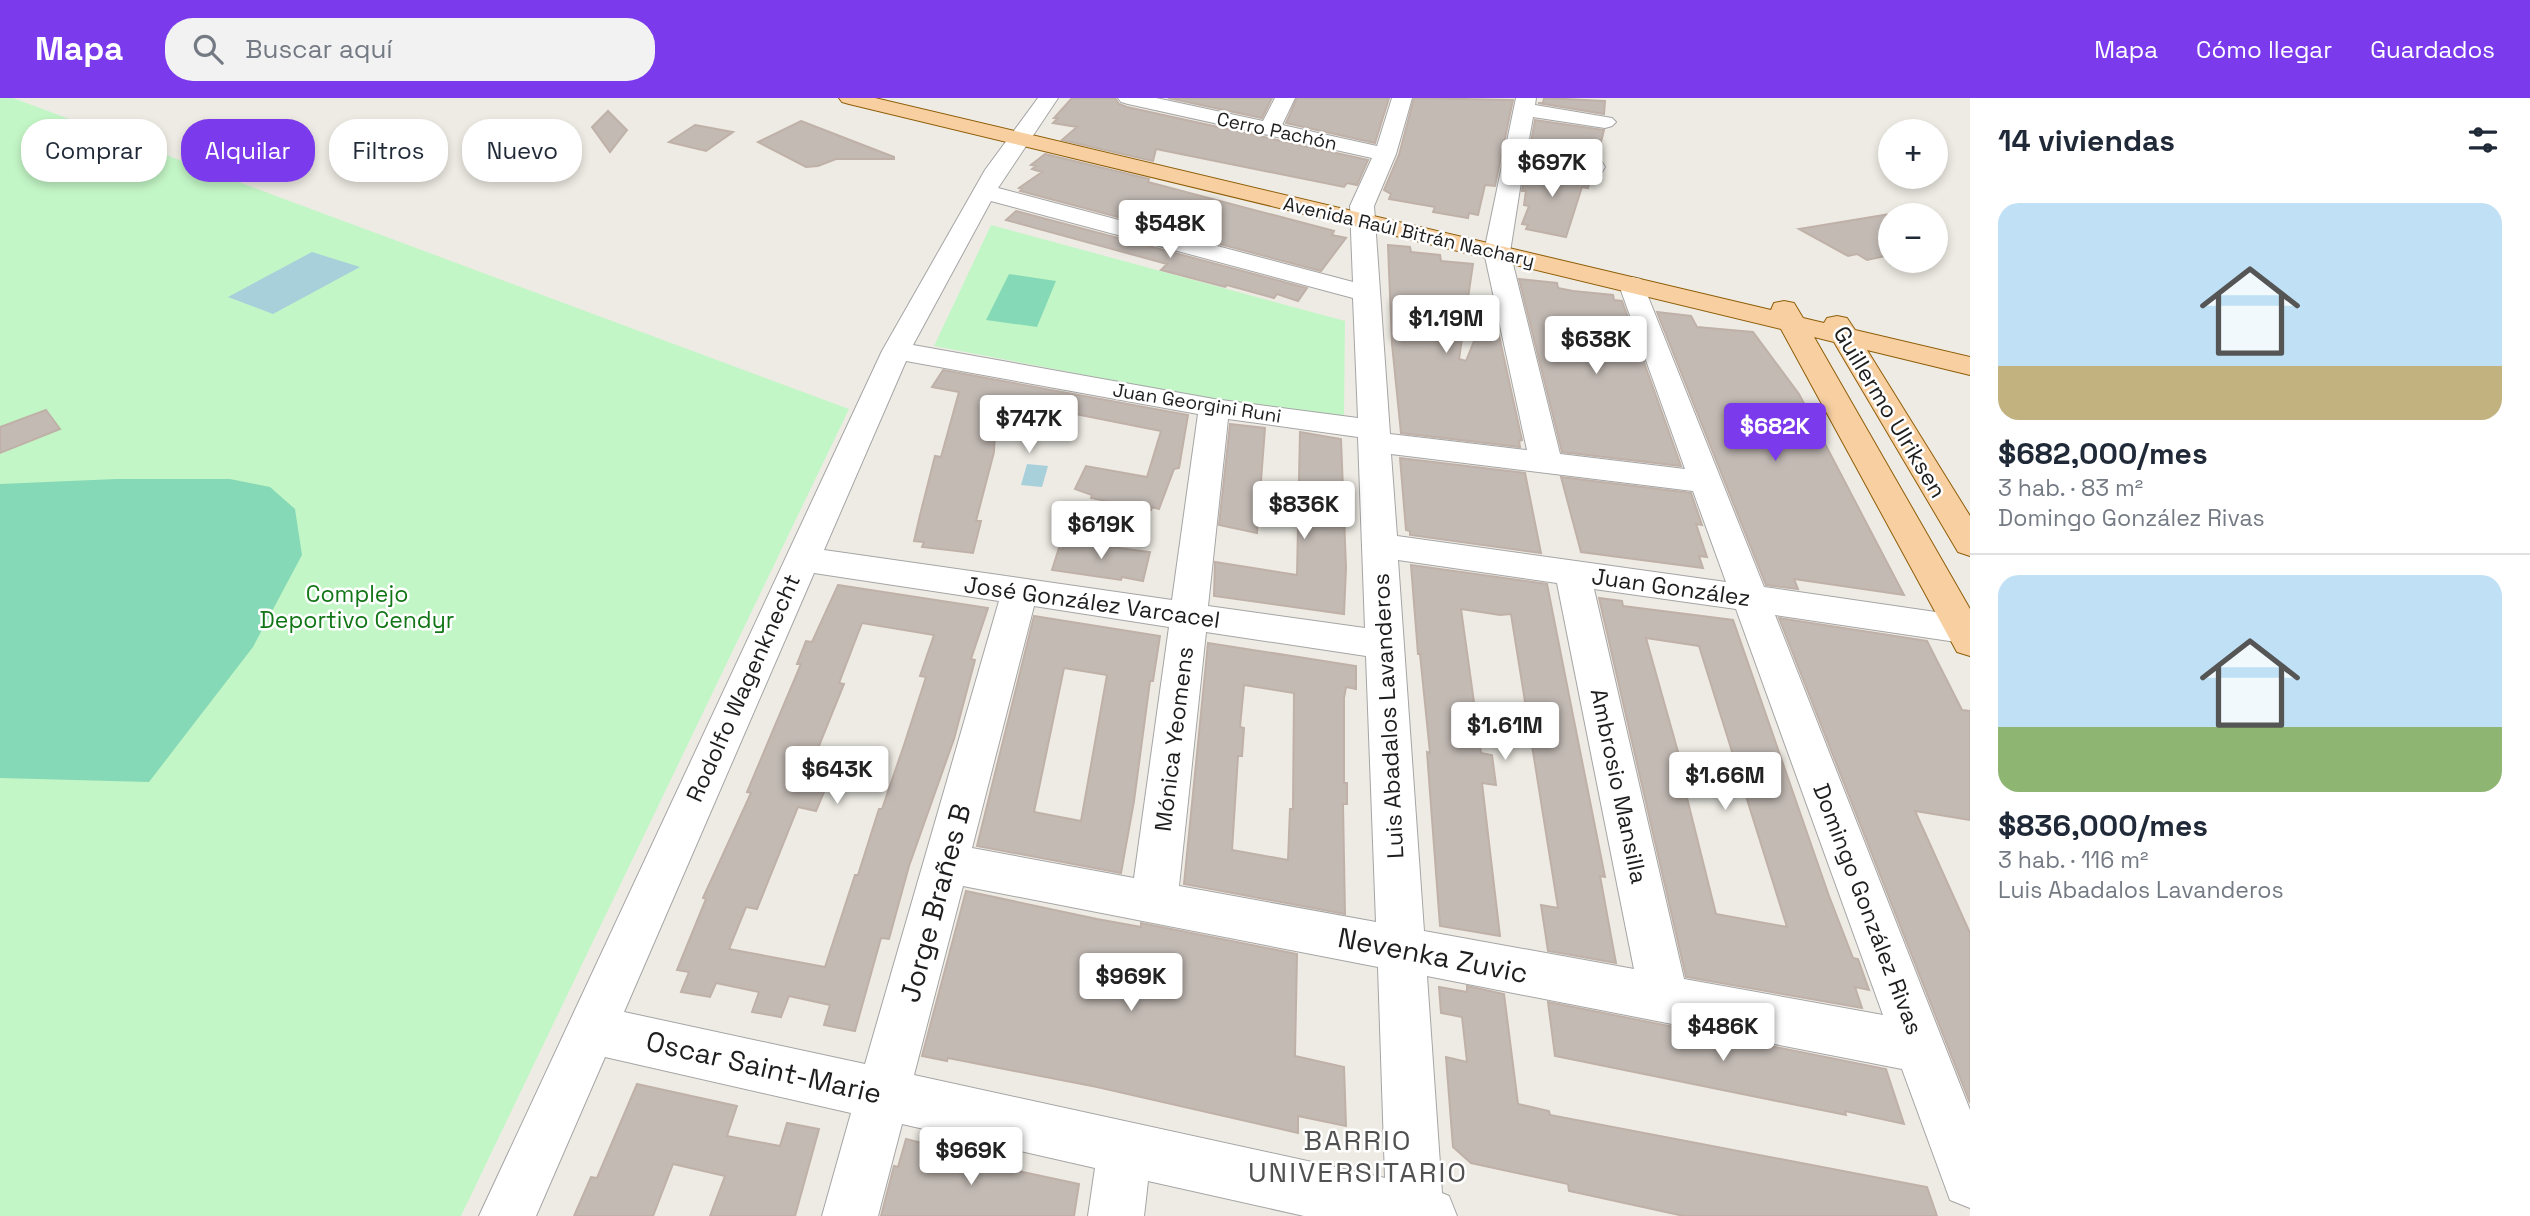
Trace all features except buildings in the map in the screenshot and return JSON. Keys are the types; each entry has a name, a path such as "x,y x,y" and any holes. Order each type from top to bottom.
{"main road":[{"name":"Avenida Raúl Bitrán Nachary","path":"849,98 1002,144 1363,213 1787,313 1970,366"},
{"name":"Avenida Raúl Bitrán Nachary","path":"884,98 1002,144"},
{"name":"Avenida Raúl Bitrán Nachary","path":"1498,245 1632,285 1787,313"},
{"name":"Guillermo Ulriksen","path":"1787,313 1966,636"},
{"name":"Avenida Raúl Bitrán Nachary","path":"1838,326 1970,349"},
{"name":"Guillermo Ulriksen","path":"1838,326 1970,544"},
{"path":"1826,383 1831,373 1837,371 1858,376 1876,388"}],"street":[{"name":"Rodolfo Wagenknecht","path":"507,1216 895,352 1002,144 1048,98"},
{"name":"Cerro Pachón","path":"1128,98 1165,102 1385,155"},
{"path":"1269,129 1285,98"},
{"name":"Luis Abadalos Lavanderos","path":"1402,98 1385,155 1363,213 1400,949 1419,1215"},
{"path":"1546,463 1498,245 1526,104 1605,122"},
{"path":"1002,144 1368,294"},
{"path":"1516,155 1594,167"},
{"name":"Domingo González Rivas","path":"1632,285 1970,1180"},
{"name":"Juan Georgini Runi","path":"895,352 1374,436 1546,463 1707,482"},
{"name":"Mónica Yeomens","path":"1154,902 1214,408"},
{"name":"Juan González","path":"1378,545 1751,598 1966,636"},
{"name":"José González Varcacel","path":"801,559 1384,645"},
{"name":"Ambrosio Mansilla","path":"1573,573 1664,999"},
{"name":"Jorge Brañes B","path":"850,1216 1020,591"},
{"name":"Nevenka Zuvic","path":"946,863 1920,1047"},
{"name":"Oscar Saint-Marie","path":"591,1029 1419,1215"},
{"path":"1116,1216 1125,1148"}],"green space":[{"name":"Complejo Deportivo Cendyr","path":"0,98 13,98 69,119 21,119 21,182 167,182 167,155 181,160 181,182 239,182 849,409 461,1216 0,1216"},
{"path":"991,225 1345,321 1344,416 1200,397 934,346"},
{"path":"1009,274 1056,281 1037,327 986,320"},
{"path":"116,479 230,479 270,487 295,509 302,555 253,647 149,782 0,778 0,484"}],"water":[{"path":"312,252 360,267 273,314 228,297"},
{"path":"1027,464 1048,466 1042,487 1021,485"}],"district":[{"name":"BARRIO UNIVERSITARIO","path":"1358,1156"}]}
